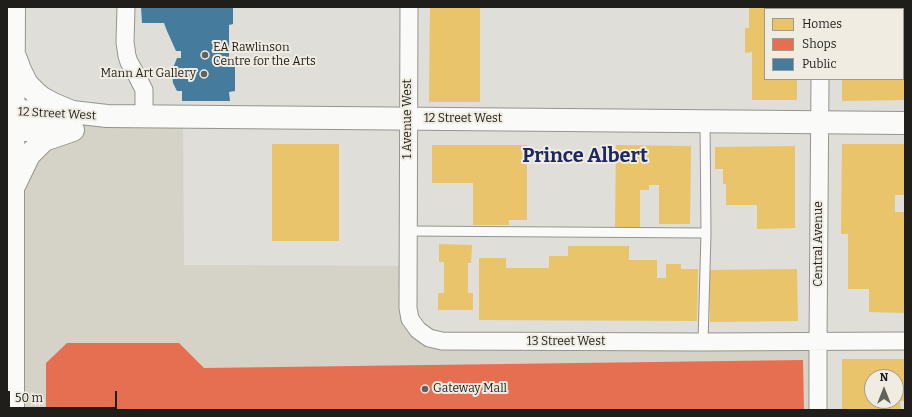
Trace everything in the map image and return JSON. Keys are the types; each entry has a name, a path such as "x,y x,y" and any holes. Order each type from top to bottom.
{"main road":[{"path":"13,410 12,191 10,121 14,54 14,7"},
{"path":"12,191 29,155 44,140 72,121 53,104 42,98 27,84 14,54"},
{"name":"12 Street West","path":"10,121 72,121 107,116 144,116 905,123"}],"street":[{"path":"126,7 125,42 127,56 144,90 144,116"},
{"name":"1 Avenue West","path":"408,231 409,7"},
{"name":"Central Avenue","path":"818,410 820,80"},
{"name":"13 Street West","path":"408,231 408,308 410,319 418,330 429,338 442,341 905,341"}],"lane":[{"path":"702,342 706,233 705,121"},
{"path":"408,231 706,233"}],"shaded area":[{"path":"107,116 183,117 184,265 408,266 408,308 429,338 818,341 818,410 13,410 13,191 29,155 73,130"}],"building: Homes":[{"path":"430,7 480,7 480,102 429,102"},
{"path":"749,7 798,7 764,8 764,80 797,80 797,100 752,100 752,52 745,53 745,28 749,28"},
{"path":"905,7 905,11 904,8 841,8"},
{"path":"905,33 905,100 842,101 842,80 904,80"},
{"path":"272,144 339,144 339,241 272,241"},
{"path":"842,144 905,144 905,195 895,195 895,212 905,212 905,313 869,312 869,289 848,289 848,234 841,234"},
{"path":"432,145 527,145 527,220 509,220 509,225 473,225 473,183 432,183"},
{"path":"616,145 691,146 690,224 659,224 659,185 649,185 649,190 640,190 640,227 615,227"},
{"path":"795,146 795,228 757,229 757,205 726,205 726,184 723,184 723,169 715,169 715,147"},
{"path":"439,244 472,245 471,263 468,263 468,293 473,293 473,310 438,310 438,293 444,293 444,262 439,262"},
{"path":"568,246 629,246 629,260 657,260 657,278 666,278 666,264 681,264 681,269 698,269 697,321 479,320 479,258 506,258 506,268 549,268 549,256 568,256"},
{"path":"797,269 798,321 710,322 709,270"},
{"path":"842,359 905,359 905,401 904,369 864,369 864,409 901,410 842,410"}],"building: Shops":[{"name":"Gateway Mall","path":"67,343 179,343 204,368 803,360 804,410 46,410 46,363"}],"building: Public":[{"name":"EA Rawlinson Centre for the Arts","path":"141,7 233,7 233,24 229,25 229,58 235,58 235,91 229,92 230,101 182,101 182,91 177,91 173,83 172,75 177,58 181,58 181,51 176,51 164,23 142,23"}],"place":[{"name":"EA Rawlinson Centre for the Arts","path":"205,55"},
{"name":"Mann Art Gallery","path":"204,74"},
{"name":"Gateway Mall","path":"425,389"}],"district":[{"name":"Prince Albert","path":"585,156"}]}
